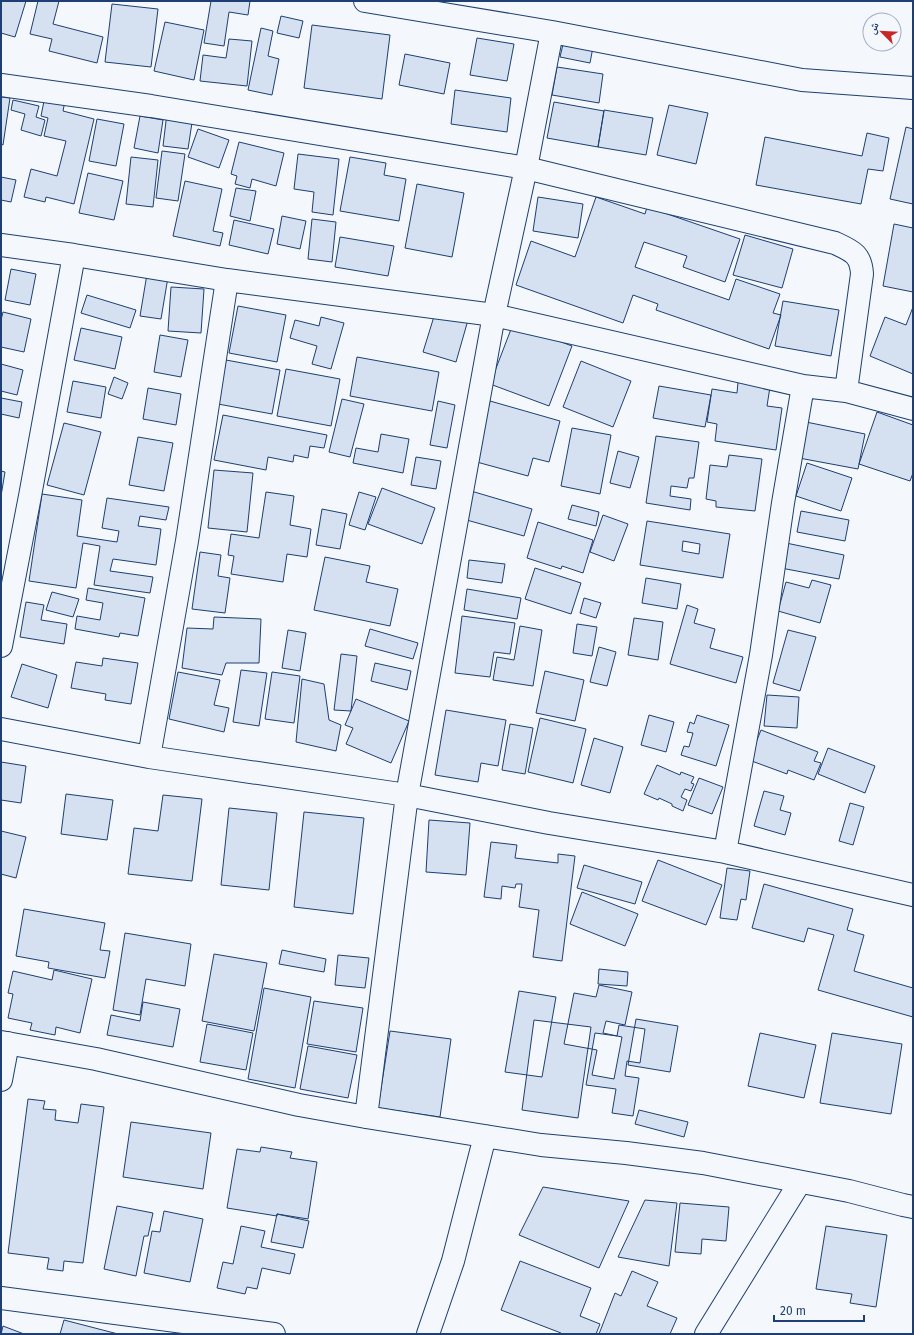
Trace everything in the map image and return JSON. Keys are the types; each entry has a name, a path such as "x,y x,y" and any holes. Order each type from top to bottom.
{"street":[{"path":"365,1 552,32 802,80 913,88"},
{"path":"366,1118 407,795 494,315 526,168 552,32"},
{"path":"1,85 151,106 526,168 835,243 849,249 857,256 862,264 862,274 846,391"},
{"path":"1,245 74,255 227,280 494,315 803,386 846,391 913,409"},
{"path":"1,646 74,255"},
{"path":"149,757 187,541 227,280"},
{"path":"725,852 761,655 783,503 803,386"},
{"path":"1,729 149,757 407,795 549,823 725,852 913,895"},
{"path":"1,1080 4,1042 96,1059 299,1105 366,1118 541,1144 703,1163 849,1191 913,1207"},
{"path":"428,1334 453,1261 485,1136"},
{"path":"706,1334 800,1182"},
{"path":"1,1298 176,1328 274,1334"}],"building":[{"path":"1,1 26,1 15,37 1,33"},
{"path":"38,1 59,1 53,24 103,37 97,63 49,51 52,39 30,34"},
{"path":"211,1 250,1 248,15 229,12 224,46 204,43"},
{"path":"112,4 158,9 151,67 105,62"},
{"path":"281,16 303,21 299,38 277,33"},
{"path":"165,22 204,30 194,80 154,71"},
{"path":"312,25 390,35 382,99 304,88"},
{"path":"261,28 273,31 268,56 279,59 272,95 248,90"},
{"path":"477,38 514,44 507,81 470,75"},
{"path":"229,39 252,41 247,86 200,81 203,55 226,58"},
{"path":"564,40 593,47 590,63 560,57"},
{"path":"405,54 450,63 444,94 399,85"},
{"path":"557,67 603,74 599,103 552,95"},
{"path":"455,90 511,98 507,132 451,124"},
{"path":"45,96 65,101 63,111 94,119 74,204 46,197 45,202 24,197 31,169 57,176 66,141 44,136 48,118 41,116"},
{"path":"1,97 10,98 3,145 1,144"},
{"path":"13,100 39,106 36,117 45,120 41,136 21,130 25,114 11,110"},
{"path":"554,102 604,111 598,147 547,138"},
{"path":"669,105 708,113 696,164 657,155"},
{"path":"604,110 653,118 646,155 598,147"},
{"path":"167,113 193,116 188,149 163,146"},
{"path":"140,116 163,120 158,153 134,148"},
{"path":"97,119 124,124 116,166 89,161"},
{"path":"906,127 913,129 913,204 890,199"},
{"path":"198,129 229,140 219,168 188,157"},
{"path":"867,133 889,138 883,171 868,169 861,204 756,185 765,137 862,156"},
{"path":"239,142 284,153 276,186 252,179 250,188 235,184 237,176 231,174"},
{"path":"162,151 185,154 178,201 156,198"},
{"path":"298,154 339,159 333,215 312,212 314,192 294,189"},
{"path":"131,157 158,160 153,207 126,204"},
{"path":"350,157 386,163 384,175 406,179 399,221 340,211"},
{"path":"88,173 123,181 114,220 79,213"},
{"path":"1,177 16,180 11,202 1,200"},
{"path":"185,181 222,189 213,231 223,233 220,246 173,236"},
{"path":"417,184 464,193 452,257 405,248"},
{"path":"236,188 256,191 250,221 230,216"},
{"path":"538,197 583,204 578,238 533,231"},
{"path":"596,197 645,214 647,207 740,239 725,282 683,267 687,256 644,242 635,267 729,300 736,279 780,294 773,313 781,315 769,349 656,310 658,304 633,295 623,323 516,285 531,241 575,257"},
{"path":"282,216 306,221 300,249 277,244"},
{"path":"312,219 336,222 332,262 308,259"},
{"path":"234,220 274,229 268,254 229,245"},
{"path":"894,224 913,228 913,292 883,286"},
{"path":"745,235 793,249 782,288 733,275"},
{"path":"340,237 394,246 388,276 335,267"},
{"path":"148,268 169,271 161,319 140,316"},
{"path":"11,269 36,274 30,305 5,300"},
{"path":"171,287 204,289 201,333 168,331"},
{"path":"87,295 136,310 130,328 81,313"},
{"path":"783,301 839,310 831,356 775,346"},
{"path":"238,306 286,315 277,362 229,353"},
{"path":"913,307 913,374 870,356 885,317 906,325"},
{"path":"436,310 468,320 456,362 423,352"},
{"path":"3,312 31,319 24,352 1,347 1,320"},
{"path":"321,317 344,323 331,369 312,364 317,346 290,338 295,320 319,326"},
{"path":"513,324 572,346 549,406 490,384"},
{"path":"81,328 122,337 115,369 74,360"},
{"path":"160,335 188,340 181,377 154,372"},
{"path":"357,357 439,372 432,411 350,396"},
{"path":"226,360 280,370 272,414 218,404"},
{"path":"581,361 631,381 613,427 563,407"},
{"path":"1,364 23,370 17,395 1,391"},
{"path":"286,369 340,379 331,426 277,416"},
{"path":"114,377 128,383 122,399 108,394"},
{"path":"73,381 106,387 101,418 67,412"},
{"path":"738,382 770,387 767,406 782,408 776,450 715,441 717,424 707,422 712,389 737,393"},
{"path":"659,386 711,395 705,427 653,418"},
{"path":"148,388 181,394 176,425 143,419"},
{"path":"1,398 22,402 19,418 1,414"},
{"path":"342,399 364,404 350,457 329,452"},
{"path":"438,401 455,405 447,448 430,445"},
{"path":"490,401 560,421 549,462 533,458 528,476 473,461"},
{"path":"877,412 913,425 913,473 910,481 859,464"},
{"path":"223,415 327,435 324,448 310,446 308,458 294,455 293,462 268,457 266,470 214,460"},
{"path":"806,422 865,434 858,469 799,458"},
{"path":"64,423 101,432 84,495 47,485"},
{"path":"572,428 611,435 600,494 561,486"},
{"path":"381,434 409,439 403,473 353,463 356,448 378,452"},
{"path":"656,436 699,442 694,478 689,478 687,488 671,486 670,496 691,499 690,510 646,503"},
{"path":"138,437 173,443 164,491 129,485"},
{"path":"618,451 639,457 630,488 610,483"},
{"path":"729,455 762,459 755,511 716,507 716,501 706,499 710,465 727,467"},
{"path":"416,457 441,461 436,489 411,485"},
{"path":"807,463 852,478 841,511 796,496"},
{"path":"214,470 253,473 247,532 208,528"},
{"path":"1,471 5,472 1,496"},
{"path":"382,488 435,508 422,544 368,524"},
{"path":"471,491 532,509 524,536 463,519"},
{"path":"266,492 294,496 290,525 311,529 307,557 287,554 283,582 231,574 234,556 228,555 231,534 259,538"},
{"path":"359,492 376,497 365,530 349,525"},
{"path":"42,494 82,500 77,536 117,542 119,531 102,528 107,498 169,507 166,520 140,516 138,526 161,529 156,565 113,559 110,571 153,577 150,593 94,585 100,546 83,543 76,588 29,581"},
{"path":"572,505 599,512 596,526 568,519"},
{"path":"322,509 347,514 340,549 316,545"},
{"path":"801,511 849,520 845,541 797,532"},
{"path":"603,515 628,524 614,561 590,552"},
{"path":"647,521 730,534 723,578 640,565","holes":["683,541 700,544 699,554 682,551"]},
{"path":"538,522 593,540 583,573 562,566 561,569 527,558"},
{"path":"786,543 844,555 839,579 781,568"},
{"path":"200,552 221,555 218,576 230,578 225,613 192,609"},
{"path":"325,557 370,566 366,582 398,589 390,626 314,610"},
{"path":"469,560 505,564 502,583 467,578"},
{"path":"535,568 581,583 571,614 525,599"},
{"path":"646,578 681,584 677,609 642,603"},
{"path":"812,580 831,585 820,623 778,611 786,582 809,588"},
{"path":"88,588 145,598 138,636 120,633 119,637 75,629 77,616 100,620 103,603 86,600"},
{"path":"467,589 521,598 517,619 464,610"},
{"path":"52,592 79,599 73,617 46,610"},
{"path":"584,598 601,603 596,618 580,613"},
{"path":"26,602 44,605 41,620 67,624 64,644 20,637"},
{"path":"687,605 698,609 694,623 715,629 710,648 743,657 736,683 670,664"},
{"path":"462,616 515,623 510,654 494,652 490,677 455,673"},
{"path":"214,617 261,619 259,663 226,663 222,675 182,668 187,628 213,629"},
{"path":"634,618 663,622 658,660 628,655"},
{"path":"577,624 597,627 592,656 573,653"},
{"path":"520,626 542,630 533,686 493,680 497,657 514,660"},
{"path":"370,629 418,643 413,659 365,646"},
{"path":"288,630 306,633 300,671 282,668"},
{"path":"788,630 816,637 800,691 773,683"},
{"path":"599,647 616,652 607,686 590,682"},
{"path":"341,654 357,656 351,711 334,710"},
{"path":"103,658 138,663 131,704 105,700 106,694 71,688 76,662 102,666"},
{"path":"375,663 411,671 407,690 371,681"},
{"path":"22,664 57,675 48,708 11,697"},
{"path":"241,670 267,673 259,726 233,722"},
{"path":"545,671 584,680 575,721 536,713"},
{"path":"178,672 220,680 214,705 229,708 224,732 169,719"},
{"path":"272,672 300,676 294,723 265,719"},
{"path":"302,679 324,684 329,720 341,725 336,751 296,742"},
{"path":"767,695 799,697 797,728 764,726"},
{"path":"356,699 409,721 391,763 346,744 353,728 345,725"},
{"path":"446,710 506,720 498,766 481,763 478,782 435,775"},
{"path":"649,715 674,722 666,752 641,745"},
{"path":"697,715 729,725 716,766 681,755 684,746 689,747 693,733 687,732 690,722 694,724"},
{"path":"540,718 586,729 573,783 528,772"},
{"path":"510,724 533,728 525,774 502,770"},
{"path":"761,730 818,752 814,761 821,763 814,780 788,770 787,774 749,760"},
{"path":"594,738 623,747 610,793 581,785"},
{"path":"828,748 875,766 865,793 818,774"},
{"path":"1,762 26,766 21,803 1,800"},
{"path":"657,765 680,775 681,772 694,777 691,783 694,784 691,791 685,789 681,797 687,800 683,811 659,798 658,800 644,794"},
{"path":"699,778 723,787 712,814 688,805"},
{"path":"764,791 784,796 780,810 791,813 785,835 754,826"},
{"path":"66,794 113,800 107,840 61,834"},
{"path":"163,795 202,799 192,881 128,874 134,828 158,831"},
{"path":"850,803 864,807 853,845 839,841"},
{"path":"229,808 277,813 269,890 221,885"},
{"path":"304,812 364,818 353,914 294,907"},
{"path":"429,820 470,823 466,875 426,872"},
{"path":"1,831 26,837 16,878 1,874"},
{"path":"491,842 517,845 515,858 558,863 558,854 575,856 562,961 533,957 539,910 519,907 522,884 516,884 515,888 502,886 501,899 484,897"},
{"path":"658,860 722,885 706,925 642,901"},
{"path":"584,865 642,882 635,904 577,888"},
{"path":"727,868 750,871 746,900 741,899 737,920 720,918"},
{"path":"764,884 853,909 847,930 864,935 854,971 913,988 913,1017 818,990 834,935 808,928 804,942 752,928"},
{"path":"582,892 638,914 625,946 570,924"},
{"path":"24,909 105,923 100,950 110,951 105,978 48,968 49,962 16,956"},
{"path":"125,933 191,944 185,986 146,979 140,1015 113,1010"},
{"path":"282,950 326,959 324,972 279,964"},
{"path":"214,954 267,963 254,1031 202,1021"},
{"path":"338,955 369,958 365,988 335,985"},
{"path":"599,969 628,972 627,986 598,984"},
{"path":"54,970 92,979 80,1033 56,1027 55,1035 30,1030 32,1023 8,1018 13,994 8,993 13,971 52,980"},
{"path":"599,985 632,992 625,1025 606,1021 603,1033 622,1037 614,1079 592,1075 597,1050 564,1044 574,993 596,997"},
{"path":"264,988 311,997 295,1088 248,1079"},
{"path":"519,991 556,997 542,1077 505,1072"},
{"path":"314,1001 363,1008 356,1052 307,1044"},
{"path":"143,1002 180,1009 173,1047 107,1035 111,1015 140,1021"},
{"path":"636,1019 678,1026 670,1072 628,1065"},
{"path":"534,1020 591,1027 578,1118 522,1110"},
{"path":"207,1024 253,1033 246,1070 200,1062"},
{"path":"619,1025 645,1029 640,1063 627,1061 625,1076 639,1078 633,1116 612,1113 616,1089 586,1085 595,1033 617,1036"},
{"path":"390,1031 451,1039 440,1117 378,1108"},
{"path":"760,1033 816,1045 804,1098 748,1086"},
{"path":"832,1033 902,1044 891,1114 820,1103"},
{"path":"308,1046 357,1055 348,1098 300,1089"},
{"path":"28,1099 45,1101 43,1109 56,1110 55,1120 78,1123 81,1104 104,1107 83,1263 64,1261 63,1271 47,1269 49,1258 8,1253"},
{"path":"639,1110 688,1122 684,1137 635,1124"},
{"path":"131,1122 211,1133 203,1189 123,1177"},
{"path":"261,1147 292,1152 290,1158 317,1162 308,1219 227,1208 237,1149 260,1152"},
{"path":"543,1187 629,1201 599,1268 519,1235"},
{"path":"645,1200 677,1203 669,1266 618,1257"},
{"path":"680,1203 729,1207 726,1241 702,1239 701,1254 675,1252"},
{"path":"117,1206 153,1213 148,1236 144,1236 136,1276 104,1269"},
{"path":"164,1211 203,1219 190,1282 144,1273 152,1231 160,1232"},
{"path":"277,1214 309,1221 303,1248 271,1242"},
{"path":"241,1226 265,1231 261,1247 295,1254 290,1274 262,1268 257,1289 247,1287 245,1294 217,1288 223,1262 233,1264"},
{"path":"826,1226 887,1235 876,1307 850,1303 852,1294 816,1289"},
{"path":"520,1261 591,1288 580,1316 600,1324 596,1334 560,1334 561,1333 501,1310"},
{"path":"632,1271 658,1282 647,1306 677,1318 670,1334 599,1334 615,1293 621,1296"},
{"path":"64,1320 118,1334 60,1334"},
{"path":"3,1326 24,1334 1,1334"}]}
